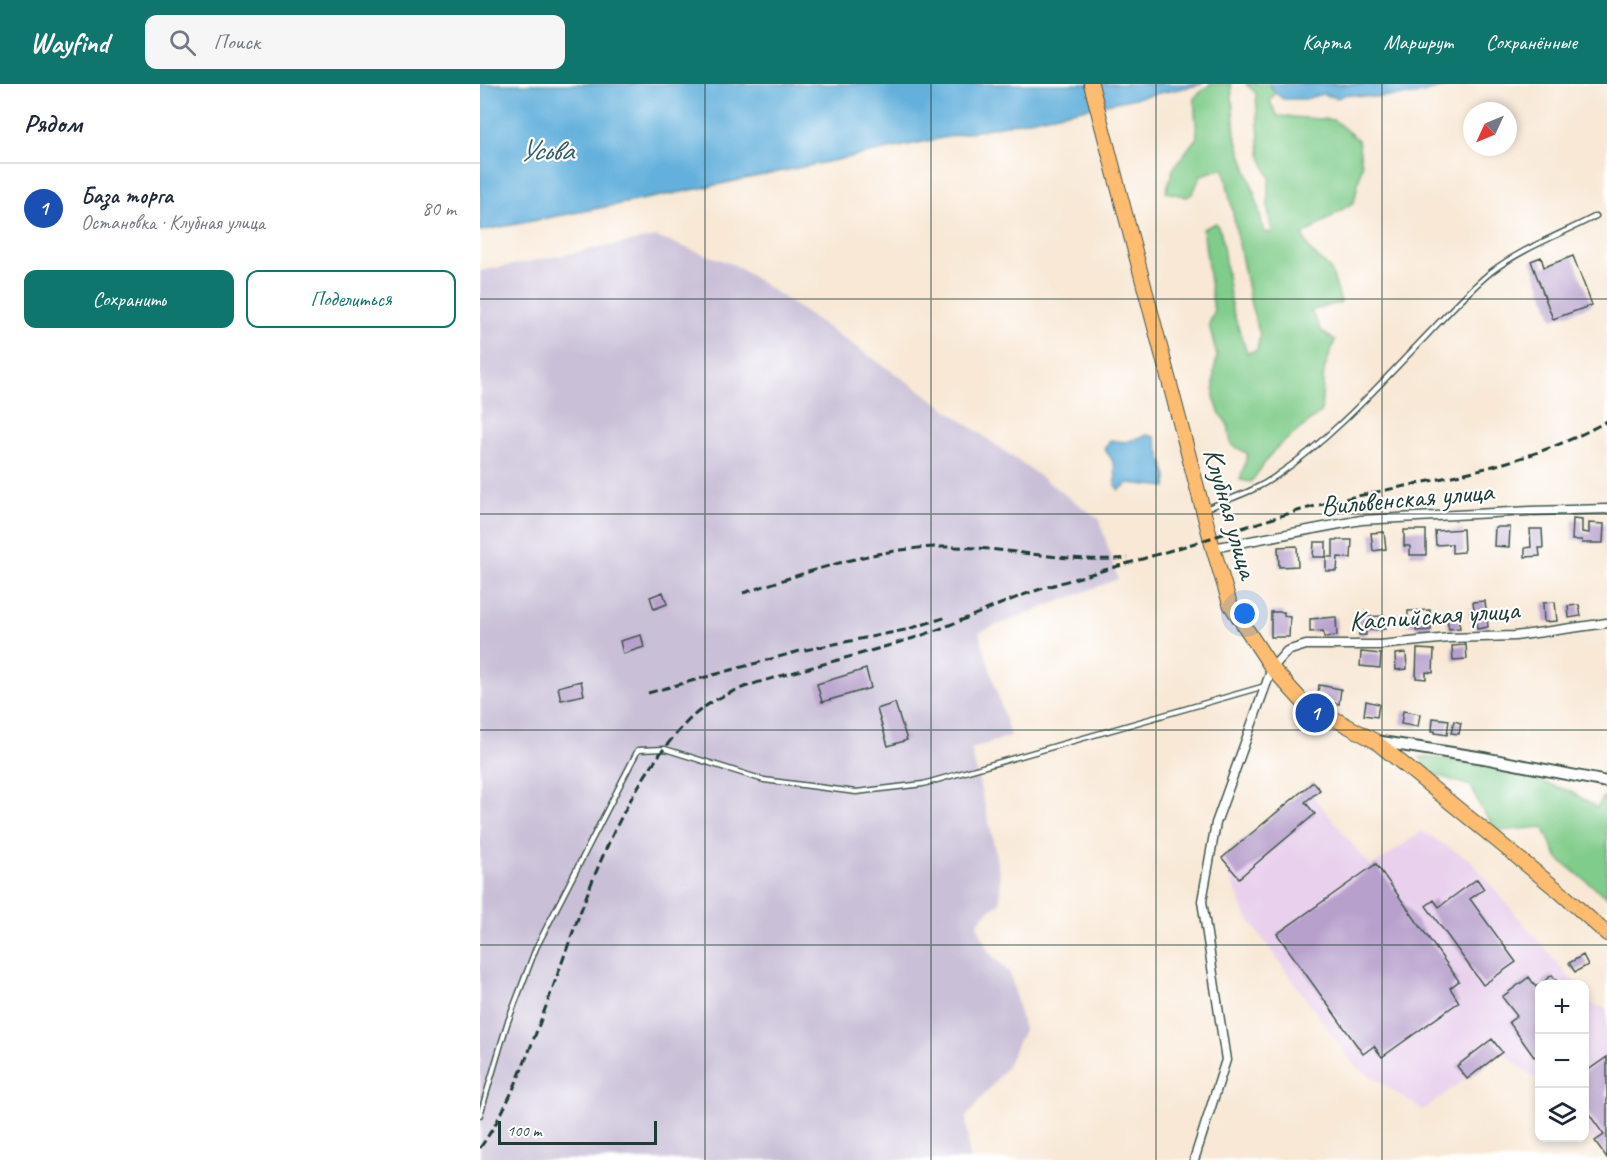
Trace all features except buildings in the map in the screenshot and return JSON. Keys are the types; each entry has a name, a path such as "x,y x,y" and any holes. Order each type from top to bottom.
{"main road":[{"name":"Клубная улица","path":"1090,84 1213,548 1230,604 1272,668 1302,701 1375,741 1560,892 1607,934"}],"street":[{"name":"Вильвенская улица","path":"1213,548 1361,520 1607,509"},
{"name":"Каспийская улица","path":"1272,668 1287,651 1306,645 1380,645 1449,638 1515,636 1607,623"},
{"path":"1194,1160 1226,1060 1202,901 1216,823 1272,668"},
{"path":"1375,741 1484,758 1607,783"}],"lane":[{"path":"1203,510 1252,492 1319,445 1452,309 1491,273 1512,258 1596,216"},
{"path":"480,1115 507,1024 536,948 639,750 665,750 764,780 856,792 923,784 1266,686"}],"shaded area":[{"path":"656,237 735,265 921,391 1099,519 1118,579 979,632 1010,736 971,749 1000,879 1000,903 987,912 977,924 988,951 1010,973 1024,1030 1006,1068 966,1117 969,1160 480,1160 480,271"},
{"path":"1313,782 1320,790 1313,796 1371,867 1422,831 1470,860 1572,980 1535,980 1535,1077 1502,1052 1423,1110 1354,1065 1246,916 1222,858"},
{"path":"1589,1001 1593,1005 1607,1008 1607,1158 1589,1133"}],"green space":[{"path":"1210,84 1231,84 1235,135 1256,198 1264,232 1272,233 1268,210 1270,178 1260,154 1256,93 1246,84 1269,84 1275,93 1270,102 1278,116 1334,120 1358,140 1362,165 1354,202 1303,235 1309,249 1331,270 1341,302 1311,311 1322,332 1335,340 1324,370 1321,412 1274,450 1251,482 1240,480 1248,454 1231,444 1228,425 1219,412 1214,397 1214,372 1217,356 1209,324 1214,312 1203,229 1216,223 1221,233 1232,309 1247,353 1257,350 1260,335 1251,305 1224,168 1201,175 1193,193 1187,197 1166,192 1173,169 1197,137 1194,98"},
{"path":"1420,757 1465,761 1535,780 1570,791 1597,808 1605,795 1607,796 1607,897 1558,859 1543,827 1498,831 1480,807 1471,786 1429,773"}],"water":[{"name":"Усьва","path":"480,84 1203,84 687,191 480,231"},
{"path":"1269,84 1453,84 1415,95 1371,97 1347,94 1337,98 1322,94 1305,99 1283,99"},
{"path":"1147,435 1155,437 1167,477 1166,487 1129,483 1119,490 1115,485 1116,474 1111,457 1104,449 1111,440 1126,442"}],"railway":[{"path":"480,1148 500,1117 523,1067 584,901 617,825 659,755 685,724 710,703 754,684 922,635 1056,584 1301,510 1457,475 1534,454 1607,421"},
{"path":"743,593 821,568 900,550 954,547 1084,559 1128,558"},
{"path":"648,693 800,651 905,630 947,617"}],"place":[{"name":"База торга","path":"1315,713"}]}
